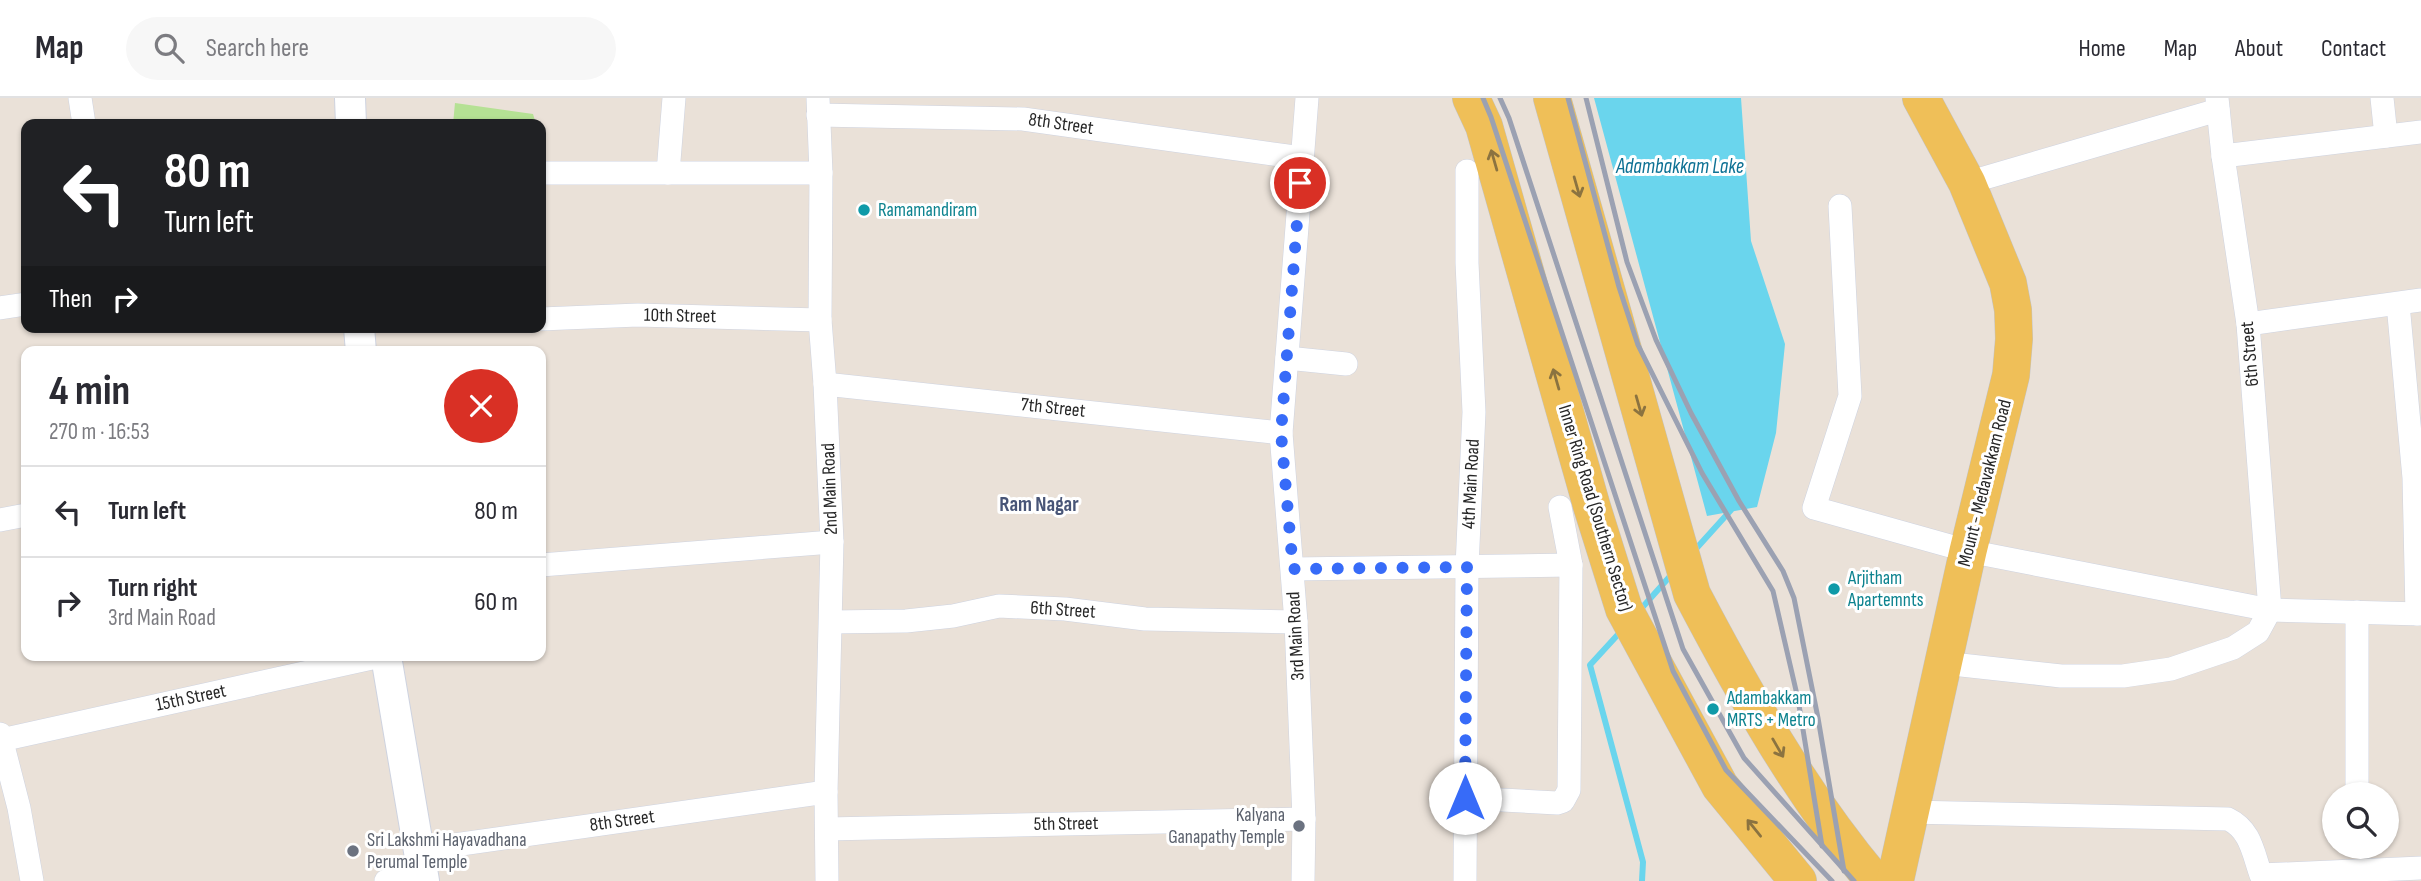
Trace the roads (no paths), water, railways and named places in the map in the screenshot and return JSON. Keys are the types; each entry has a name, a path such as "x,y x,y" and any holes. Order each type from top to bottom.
{"main road":[{"name":"Inner Ring Road (Southern Sector)","path":"1471,98 1484,127 1592,507 1624,609 1720,786 1798,881"},
{"path":"1552,98 1692,594 1810,798 1845,847 1874,881"},
{"name":"Mount - Medavakkam Road","path":"1895,881 1968,551 2011,375 2014,339 2008,283 1967,183 1921,98"}],"street":[{"path":"80,98 83,119"},
{"path":"350,98 351,119"},
{"path":"668,173 674,98"},
{"name":"3rd Main Road","path":"1303,881 1304,819 1296,622 1281,433 1307,98"},
{"path":"2382,98 2386,136"},
{"path":"1967,183 2217,104"},
{"name":"6th Street","path":"2217,104 2248,324 2270,610"},
{"name":"8th Street","path":"818,106 1023,119 1301,158"},
{"name":"2nd Main Road","path":"818,106 821,173 820,320 832,542 826,792 827,881"},
{"path":"2223,156 2421,132"},
{"name":"4th Main Road","path":"1465,881 1467,567 1474,412 1467,263 1467,171"},
{"path":"546,173 821,173"},
{"path":"1840,206 1850,396 1814,508 1968,551 2270,610 2419,614 2414,478 2416,448 2398,304"},
{"path":"2248,324 2421,300"},
{"path":"0,308 21,305"},
{"name":"10th Street","path":"546,319 638,315 820,320"},
{"path":"1287,358 1346,364"},
{"name":"7th Street","path":"825,384 1281,433"},
{"path":"1465,798 1557,803 1563,801 1569,790 1571,565 1560,507"},
{"path":"0,520 21,515"},
{"path":"546,565 832,542"},
{"path":"1293,569 1571,565"},
{"name":"6th Street","path":"831,622 906,621 953,616 999,606 1065,609 1145,619 1296,622"},
{"path":"1943,663 2061,676 2123,676 2147,673 2233,649 2258,632 2270,610"},
{"path":"2357,612 2357,782"},
{"name":"15th Street","path":"1,737 360,661"},
{"path":"385,661 422,868"},
{"path":"1,737 9,811 32,881"},
{"name":"8th Street","path":"386,881 422,868 826,792"},
{"path":"1909,812 2228,819 2241,825 2261,876 2421,868"},
{"name":"5th Street","path":"827,829 1304,819"}],"water":[{"name":"Adambakkam Lake","path":"1594,98 1741,98 1751,241 1785,344 1776,433 1757,507 1707,516"}],"waterway":[{"path":"1694,551 1731,510 1730,506"},
{"path":"1640,610 1672,574"},
{"path":"1623,629 1590,665 1643,862 1642,881"}],"railway":[{"path":"1483,98 1673,671 1726,770 1832,881"},
{"path":"1500,98 1509,118 1683,649 1744,758 1854,881"},
{"path":"1568,98 1619,287 1638,345 1702,473 1773,591 1798,699 1822,846"},
{"path":"1586,98 1627,262 1656,340 1691,413 1739,501 1783,571 1794,598 1844,871"}],"place":[{"name":"Ramamandiram","path":"864,210"},
{"name":"Arjitham Apartemnts","path":"1834,589"},
{"name":"Adambakkam MRTS + Metro","path":"1713,709"},
{"name":"Kalyana Ganapathy Temple","path":"1299,826"},
{"name":"Sri Lakshmi Hayavadhana Perumal Temple","path":"353,851"}],"district":[{"name":"Ram Nagar","path":"1039,504"}]}
